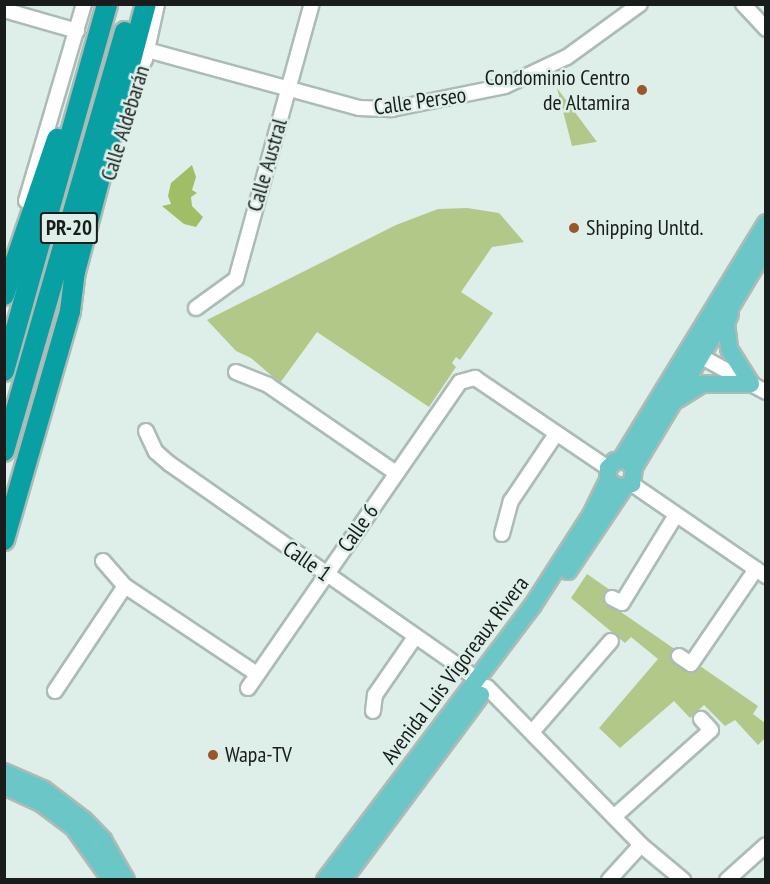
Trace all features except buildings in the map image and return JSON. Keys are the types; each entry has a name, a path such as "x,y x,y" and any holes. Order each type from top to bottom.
{"highway":[{"name":"PR-20","path":"4,371 107,4"},
{"name":"PR-20","path":"4,451 132,4"},
{"path":"4,540 70,311 75,272 146,4"},
{"path":"4,295 59,134 85,87"}],"main road":[{"name":"Avenida Luis Vigoreaux Rivera","path":"621,475 765,223"},
{"name":"Avenida Luis Vigoreaux Rivera","path":"343,879 483,683 591,514 671,405 765,248"},
{"path":"751,273 765,256"},
{"path":"734,302 726,323 729,349 758,388"},
{"path":"671,405 702,384 758,388"},
{"name":"Avenida Luis Vigoreaux Rivera","path":"325,879 483,683"},
{"path":"4,772 43,789 84,820 103,840 126,879"},
{"path":"4,786 28,795 61,817 86,841 104,876"}],"street":[{"path":"12,269 20,224 84,4"},
{"name":"Calle Aldebarán","path":"70,311 129,98 147,50 157,4"},
{"name":"Calle Austral","path":"196,308 236,279 312,4"},
{"name":"Calle Perseo","path":"147,50 289,89 374,109 474,94 505,86 567,57 640,4"},
{"path":"743,4 765,29"},
{"path":"4,10 77,31"},
{"path":"700,356 758,388"},
{"path":"236,372 268,385 396,473"},
{"name":"Calle 6","path":"248,688 460,382 475,378 556,434"},
{"name":"Calle 1","path":"146,431 156,452 163,458 483,683 533,730 616,815 641,845 683,879"},
{"path":"502,534 512,501 556,434 621,475 761,572 691,664 679,656"},
{"path":"612,597 622,603 676,515"},
{"path":"103,561 125,586 257,674"},
{"path":"55,690 125,586"},
{"path":"373,711 375,695 415,637"},
{"path":"533,730 611,641"},
{"path":"616,815 711,730 701,719"},
{"path":"609,879 641,845"},
{"path":"727,879 765,845"}],"green space":[{"path":"557,88 597,142 572,146"},
{"path":"192,165 196,177 192,190 197,193 191,197 192,206 203,217 196,227 184,224 162,206 171,204 168,196 171,183"},
{"path":"467,208 499,213 524,242 492,247 461,292 493,313 460,360 456,357 452,363 456,367 429,407 317,332 280,383 251,358 236,351 207,320 396,225 438,209"},
{"path":"587,574 610,590 605,601 676,650 671,659 693,673 700,666 758,706 753,714 765,723 765,738 758,745 735,720 725,726 704,705 690,718 674,701 620,748 599,728 658,659 631,637 625,643 571,598"}],"place":[{"name":"Condominio Centro de Altamira","path":"642,90"},
{"name":"Shipping Unltd.","path":"574,228"},
{"name":"Wapa-TV","path":"213,755"}]}
